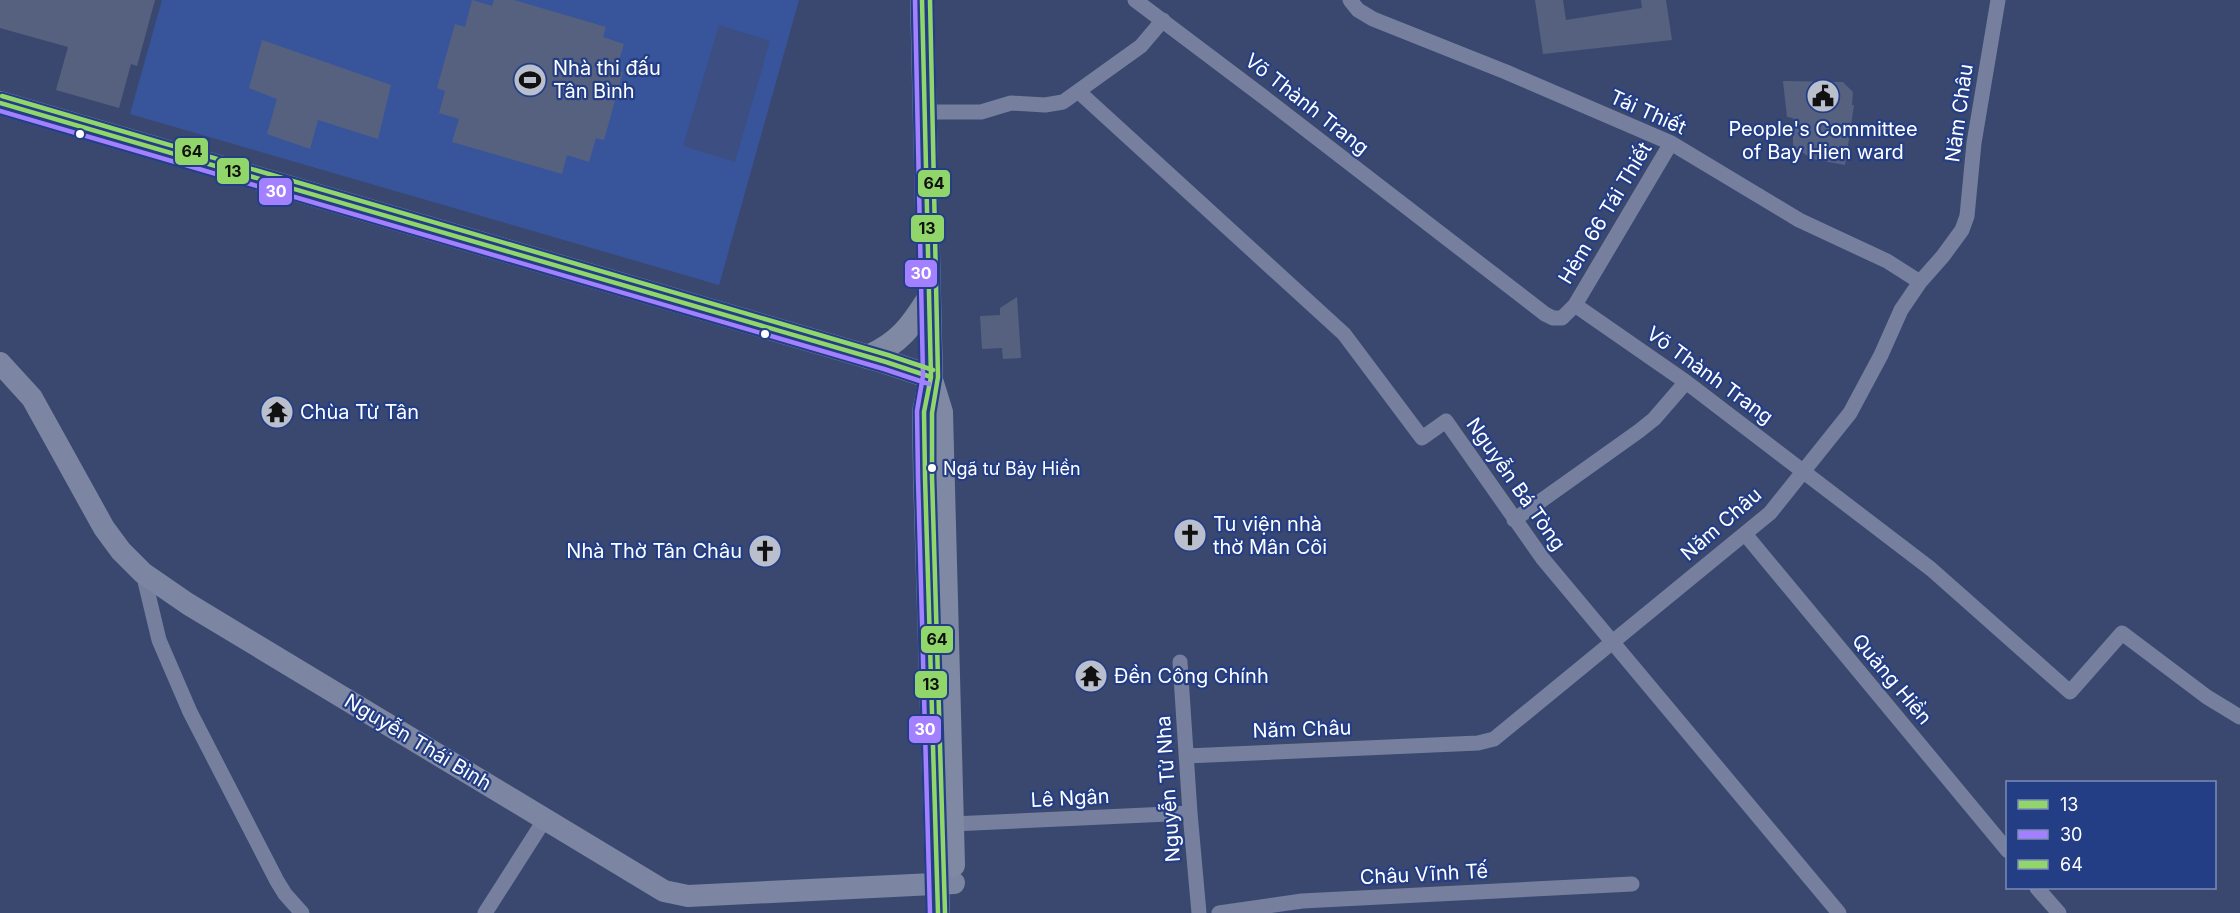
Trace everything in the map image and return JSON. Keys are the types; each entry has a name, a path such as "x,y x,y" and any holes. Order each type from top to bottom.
{"main road":[{"path":"922,0 931,378 924,412 952,824 945,884 938,913"},
{"path":"0,103 868,357 931,378"},
{"path":"868,357 903,336 915,322 929,298"},
{"path":"938,606 945,884 954,913"}],"street":[{"name":"Võ Thành Trang","path":"1135,0 1545,314 1553,318 1562,318 1575,304 1686,382 1931,569 2070,692 2122,633 2207,697 2240,717"},
{"name":"Tái Thiết","path":"1350,0 1365,16 1506,72 1671,143 1799,220 1887,261 1920,282"},
{"name":"Năm Châu","path":"1186,756 1486,742 1502,734 1770,513 1850,413 1881,355 1901,310 1920,282 1955,241 1967,216 1974,143 1998,0"},
{"path":"924,112 981,112 1011,103 1055,104 1063,102 1141,46 1163,20"},
{"name":"Nguyễn Bá Tòng","path":"1079,92 1344,334 1422,438 1446,421 1543,559 1839,913"},
{"name":"Hẻm 66 Tái Thiết","path":"1575,304 1671,143"},
{"name":"Nguyễn Thái Bình","path":"0,363 32,398 104,528 121,551 143,573 188,604 650,883 672,894 688,896 945,884"},
{"path":"1514,520 1639,431 1654,418 1686,382"},
{"name":"Quảng Hiền","path":"1745,534 2006,850"},
{"path":"143,573 159,640 190,712 277,881 302,913"},
{"name":"Nguyễn Tử Nha","path":"1180,662 1190,813 1200,913"},
{"name":"Lê Ngân","path":"952,824 1190,813"},
{"path":"485,913 545,819"},
{"name":"Châu Vĩnh Tế","path":"1219,913 1302,901 1632,884"},
{"path":"2038,889 2059,913"}],"shaded area":[{"path":"162,0 799,0 719,285 130,114"},
{"path":"719,25 770,41 735,162 683,146"}],"building":[{"path":"0,0 155,0 137,66 131,64 119,108 56,90 68,47 0,28"},
{"name":"Nhà thi đấu Tân Bình","path":"472,0 492,6 494,0 514,0 606,27 603,37 624,44 616,70 623,72 604,140 596,138 589,162 567,155 562,174 452,142 459,119 439,113 445,91 437,88 455,24 465,27"},
{"path":"1535,0 1563,0 1566,20 1642,8 1641,0 1666,0 1672,40 1543,54"},
{"path":"262,40 391,85 378,139 318,120 310,149 267,134 277,99 249,88"},
{"path":"1783,81 1843,82 1853,92 1852,105 1854,105 1845,165 1812,159 1793,146 1793,118 1787,117"},
{"path":"1017,297 1021,358 1003,359 1002,348 982,349 980,316 1000,315 1000,308"}],"transit line":[{"name":"30","path":"915,0 923,376 917,411 918,477 930,913"},
{"name":"13","path":"922,0 931,377 924,412 925,477 938,913"},
{"name":"64","path":"930,0 938,377 932,413 932,477 945,913"},
{"name":"64","path":"2,96 933,370"},
{"name":"13","path":"0,103 931,377"},
{"name":"30","path":"0,111 929,384"}],"place":[{"name":"Nhà thi đấu Tân Bình","path":"530,80"},
{"name":"People's Committee of Bay Hien ward","path":"1823,96"},
{"name":"Chùa Từ Tân","path":"277,412"},
{"name":"Ngã tư Bảy Hiền","path":"932,468"},
{"name":"Tu viện nhà thờ Mân Côi","path":"1190,535"},
{"name":"Nhà Thờ Tân Châu","path":"765,551"},
{"name":"Đền Công Chính","path":"1091,676"}]}
